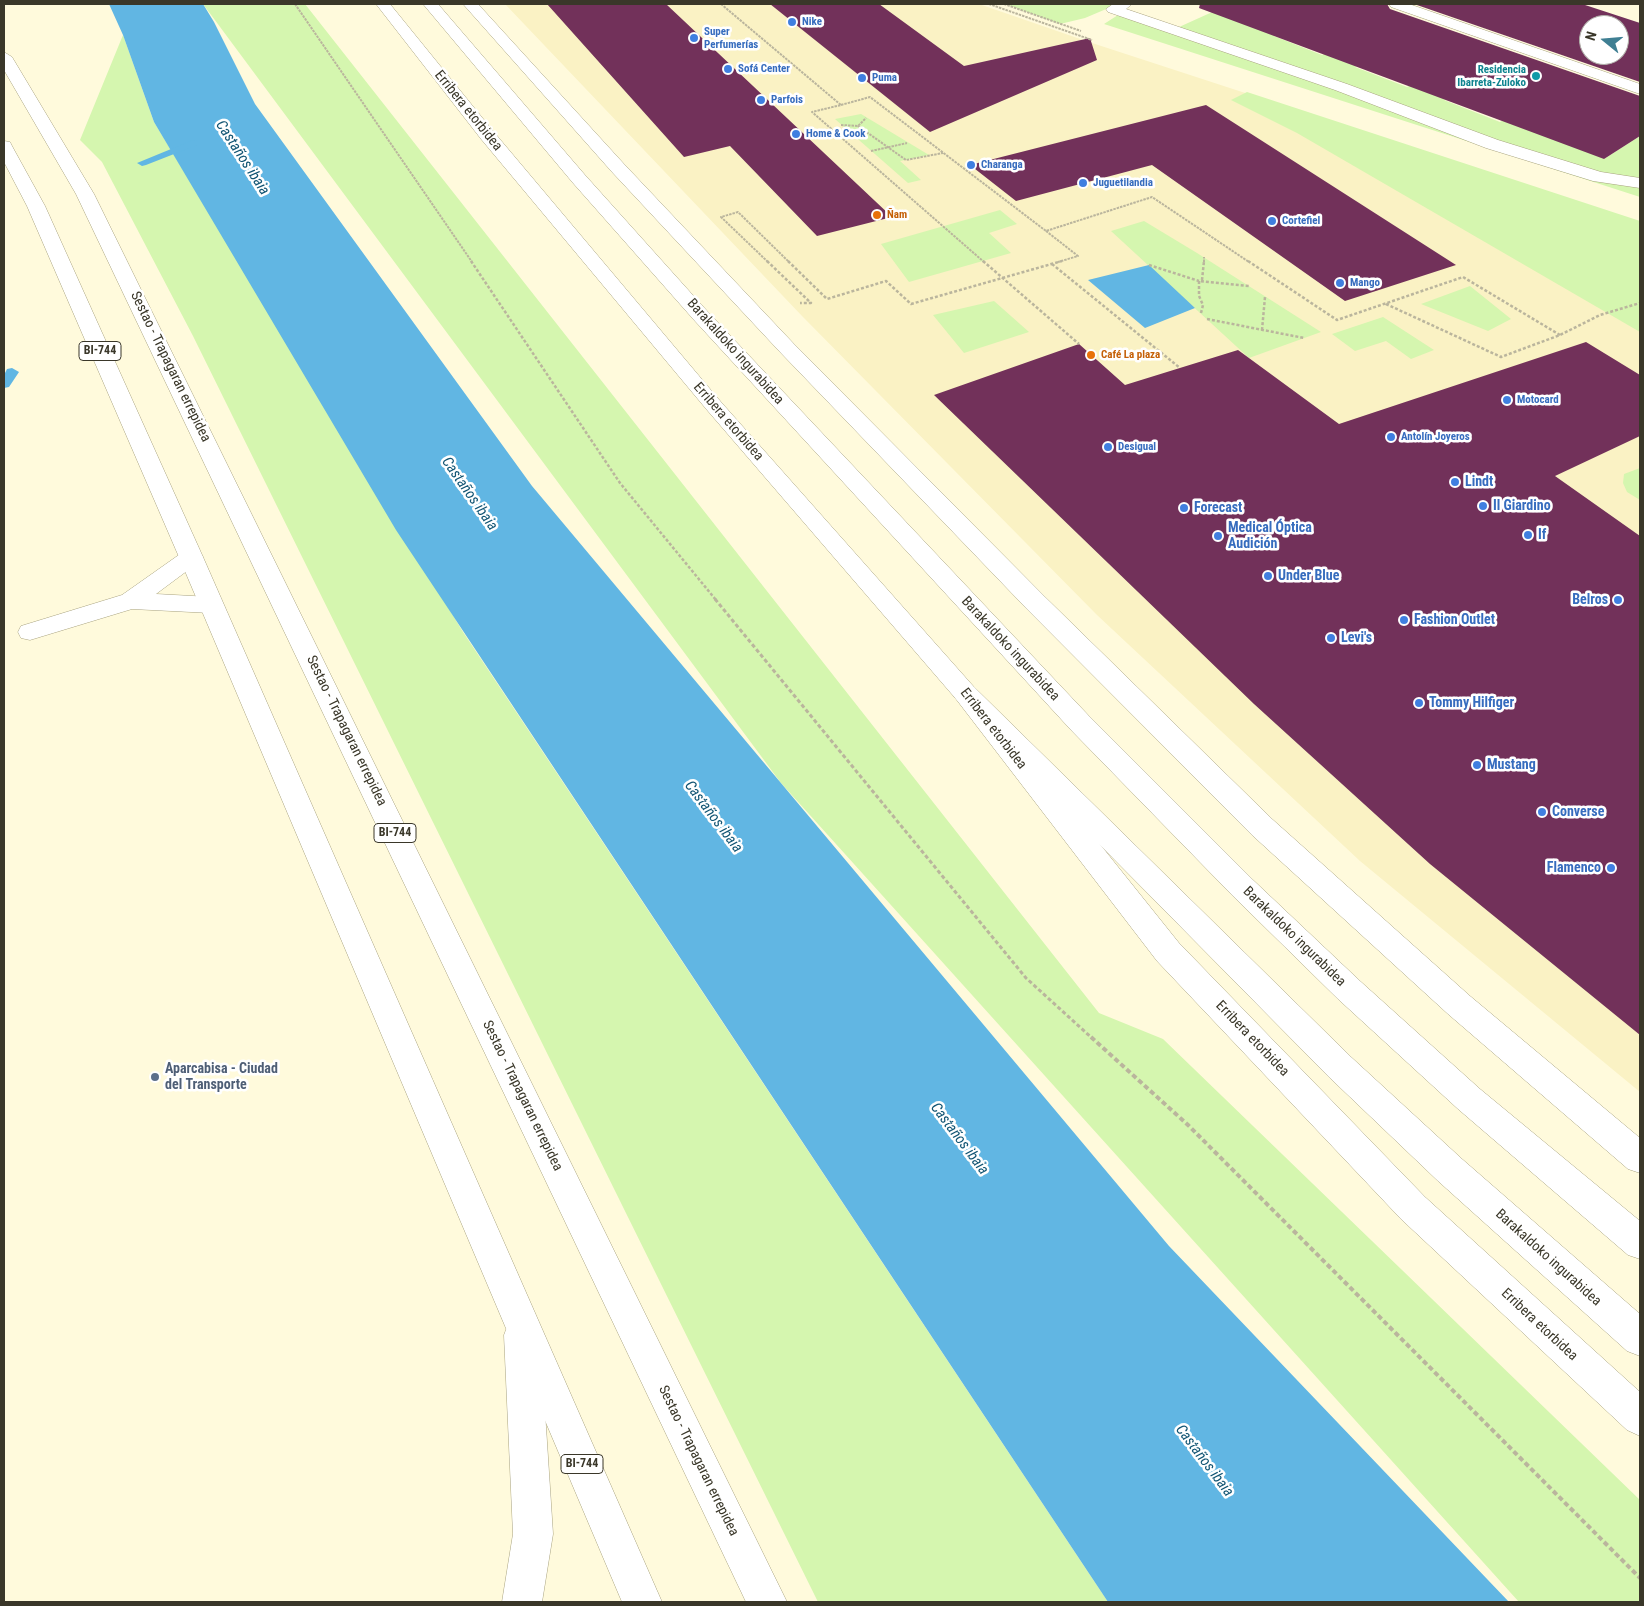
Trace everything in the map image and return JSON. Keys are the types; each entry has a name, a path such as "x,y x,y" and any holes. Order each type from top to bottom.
{"main road":[{"name":"Erribera etorbidea","path":"383,4 487,135 714,406 965,693 1168,952 1412,1208 1640,1417"},
{"name":"Barakaldoko ingurabidea","path":"430,4 586,186 695,308 1080,723 1242,887 1349,990 1470,1099 1640,1244"},
{"path":"470,4 618,168 744,302 1035,602 1262,827 1459,1005 1640,1158"},
{"path":"1125,4 1113,8 1341,87 1507,149 1599,177 1640,183"},
{"path":"1396,4 1640,89"},
{"name":"Sestao - Trapagaran errepidea","path":"4,57 89,203 767,1602"},
{"name":"BI-744","path":"4,146 36,206 191,557 642,1602"},
{"path":"30,632 131,601 191,557"},
{"path":"131,601 211,605"},
{"name":"Barakaldoko ingurabidea","path":"965,693 1340,1067 1450,1170 1640,1338"},
{"path":"522,1326 533,1534 522,1602"}],"path":[{"path":"294,4 430,199 620,482 1026,978 1188,1125 1640,1578"},
{"path":"721,4 841,105"},
{"path":"744,302 811,304 722,217 738,212 827,299 886,281 912,304 1003,278 1052,263 1078,256 870,98 812,112 1003,278 1079,344"},
{"path":"858,126 866,118"},
{"path":"841,125 858,126 906,160 942,153"},
{"path":"872,151 908,143"},
{"path":"1046,232 1152,197 1337,320 1463,277 1560,335"},
{"path":"1200,313 1202,305 1199,296 1200,281 1204,258"},
{"path":"1052,263 1180,368"},
{"path":"1149,265 1200,281 1249,286"},
{"path":"1262,330 1265,297"},
{"path":"1384,304 1501,357 1560,335 1600,315 1640,303"},
{"path":"1207,319 1304,338"}],"shaded area":[{"path":"505,4 979,4 1086,41 1640,222 1640,1092 1360,861 1097,615 802,316"}],"green space":[{"path":"203,4 305,4 1099,1013 1163,1039 1640,1500 1640,1602 1519,1602 781,783"},
{"path":"1005,4 1118,4 1085,18 1060,24"},
{"path":"1230,4 1341,5 1274,36 1322,55 1387,24 1419,35 1355,67 1407,87 1473,53 1510,66 1444,100 1500,122 1567,84 1604,159 1640,136 1640,197 1104,24 1118,15 1168,32"},
{"path":"123,35 154,122 463,632 1108,1602 818,1602 193,336 102,162 80,140"},
{"path":"1247,92 1640,221 1640,332 1297,133 1231,100"},
{"path":"861,114 929,155 900,161 921,180 908,183 835,119"},
{"path":"1000,210 1017,224 989,233 1011,253 909,282 881,244"},
{"path":"1144,221 1321,332 1249,358 1111,231"},
{"path":"1470,286 1511,319 1488,331 1421,304"},
{"path":"994,301 1029,332 964,353 933,315"},
{"path":"1383,317 1434,350 1411,359 1386,341 1355,351 1332,334"},
{"path":"1640,468 1640,500 1627,492 1623,483 1624,474"}],"water":[{"name":"Castaños ibaia","path":"109,4 203,4 255,104 532,486 1169,1246 1509,1602 1108,1602 396,530 154,122 123,35"},
{"path":"1149,265 1195,308 1145,328 1088,280"}],"building":[{"path":"547,4 666,4 892,217 817,236 730,146 684,157"},
{"path":"770,4 879,4 964,66 1090,38 1097,60 930,132"},
{"name":"Residencia Ibarreta-Zuloko","path":"1200,4 1387,4 1390,9 1640,96 1640,136 1604,159 1199,8"},
{"path":"1414,4 1582,4 1616,15 1579,15 1579,61"},
{"path":"1629,19 1640,23 1640,82 1591,65 1629,65"},
{"path":"1206,105 1456,265 1345,301 1152,165 1016,201 970,165"},
{"name":"Fashion Outlet","path":"1586,342 1640,375 1640,436 1555,476 1640,536 1640,1035 1430,864 1254,704 934,395 1079,344 1125,385 1238,350 1339,424"}],"waterway":[{"path":"142,163 193,143"},
{"path":"4,384 12,372"}],"place":[{"name":"Nike","path":"792,22"},
{"name":"Super Perfumerías","path":"694,38"},
{"name":"Sofá Center","path":"728,69"},
{"name":"Residencia Ibarreta-Zuloko","path":"1536,76"},
{"name":"Puma","path":"862,78"},
{"name":"Parfois","path":"761,100"},
{"name":"Home & Cook","path":"796,134"},
{"name":"Charanga","path":"971,165"},
{"name":"Juguetilandia","path":"1083,183"},
{"name":"Ñam","path":"877,215"},
{"name":"Cortefiel","path":"1272,221"},
{"name":"Mango","path":"1340,283"},
{"name":"Café La plaza","path":"1091,355"},
{"name":"Motocard","path":"1507,400"},
{"name":"Antolín Joyeros","path":"1391,437"},
{"name":"Desigual","path":"1108,447"},
{"name":"Lindt","path":"1455,482"},
{"name":"Il Giardino","path":"1483,506"},
{"name":"Forecast","path":"1184,508"},
{"name":"If","path":"1528,535"},
{"name":"Medical Óptica Audición","path":"1218,536"},
{"name":"Under Blue","path":"1268,576"},
{"name":"Belros","path":"1618,600"},
{"name":"Fashion Outlet","path":"1404,620"},
{"name":"Levi's","path":"1331,638"},
{"name":"Tommy Hilfiger","path":"1419,703"},
{"name":"Mustang","path":"1477,765"},
{"name":"Converse","path":"1542,812"},
{"name":"Flamenco","path":"1611,868"},
{"name":"Aparcabisa - Ciudad del Transporte","path":"155,1077"}]}
